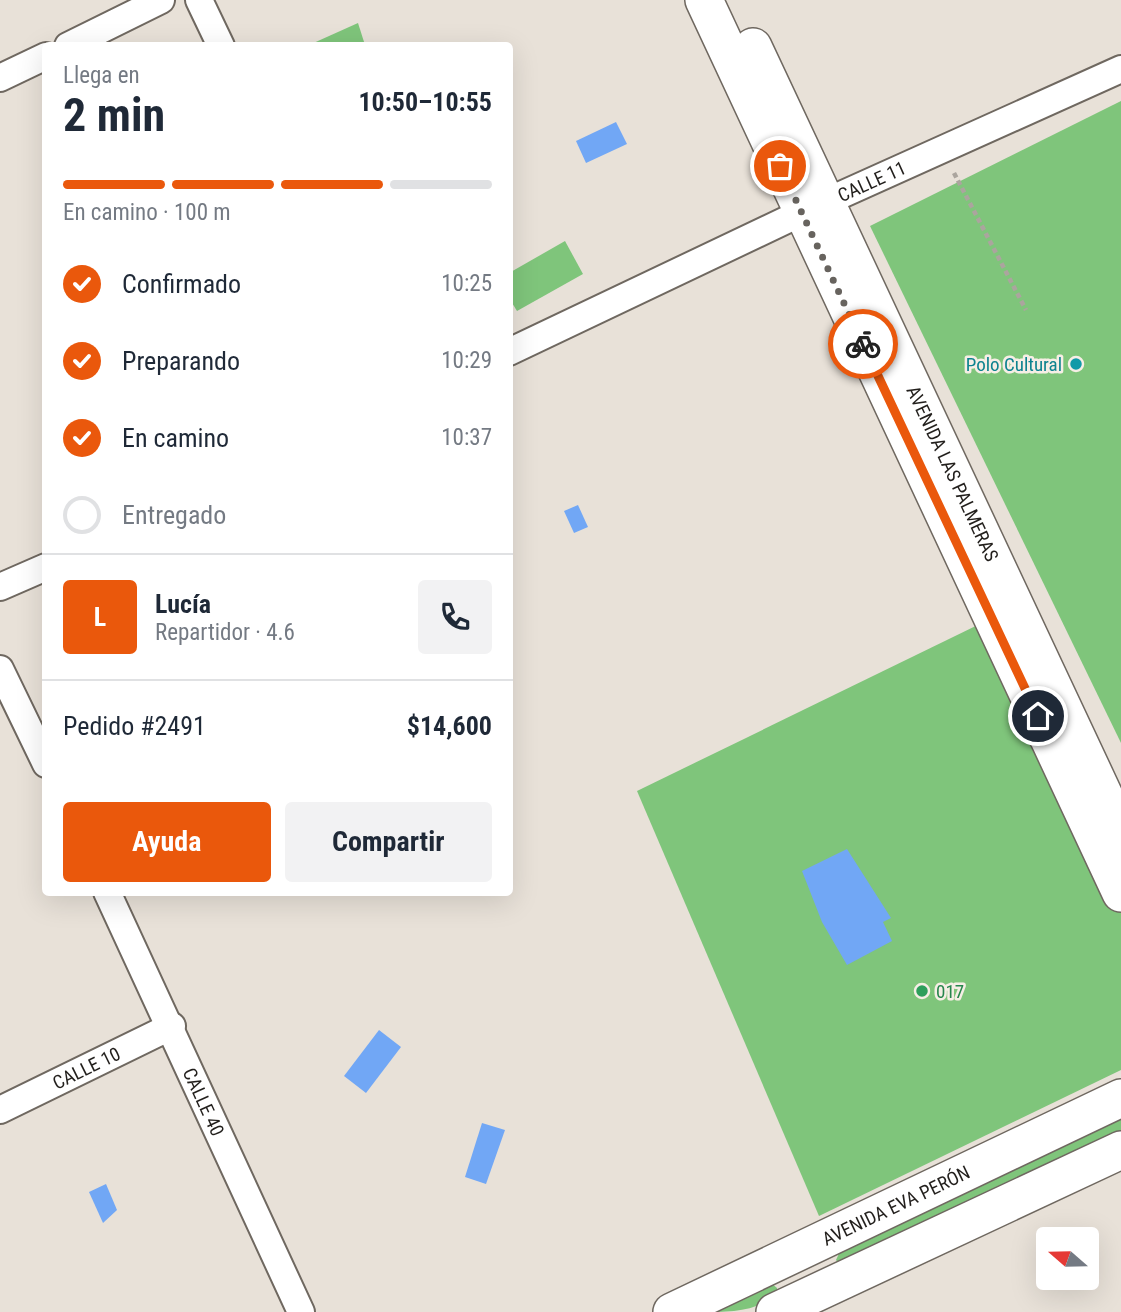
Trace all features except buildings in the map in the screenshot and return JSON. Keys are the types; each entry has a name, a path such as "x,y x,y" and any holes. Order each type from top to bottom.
{"main road":[{"name":"AVENIDA LAS PALMERAS","path":"704,0 813,208 1121,832"},
{"name":"AVENIDA LAS PALMERAS","path":"731,0 813,208 1121,892"},
{"name":"AVENIDA EVA PERÓN","path":"672,1312 791,1258 1121,1098"},
{"path":"775,1312 811,1304 1121,1150"},
{"path":"791,1258 811,1304"}],"street":[{"path":"76,42 161,0"},
{"path":"200,0 219,42"},
{"path":"0,78 42,58"},
{"name":"CALLE 11","path":"513,350 813,208 1121,69"},
{"path":"0,587 42,569"},
{"path":"0,669 42,756"},
{"name":"CALLE 40","path":"109,896 172,1026 300,1312"},
{"name":"CALLE 10","path":"0,1110 172,1026"}],"path":[{"path":"943,150 1026,310"}],"green space":[{"path":"358,23 364,42 316,42"},
{"path":"1121,101 1121,743 870,226"},
{"path":"565,241 583,274 517,311 513,304 513,271"},
{"name":"017","path":"988,620 1121,912 1121,1070 819,1216 637,791"},
{"path":"1121,1110 1121,1133 840,1265 836,1260 842,1247"},
{"path":"771,1283 777,1288 777,1293 761,1304 732,1311 702,1312"}],"water":[{"path":"616,122 627,144 586,163 576,141"},
{"path":"578,505 588,527 574,533 564,511"},
{"path":"847,849 891,918 883,922 892,941 847,965 822,922 802,871"},
{"path":"379,1030 401,1047 366,1093 344,1076"},
{"path":"482,1123 505,1130 486,1184 465,1177"},
{"path":"106,1184 117,1210 103,1223 89,1192"}],"way so far":[{"path":"780,166 863,344"}],"place":[{"name":"Polo Cultural","path":"1076,364"},
{"name":"017","path":"922,991"}],"route":[{"path":"863,344 1038,716"}]}
